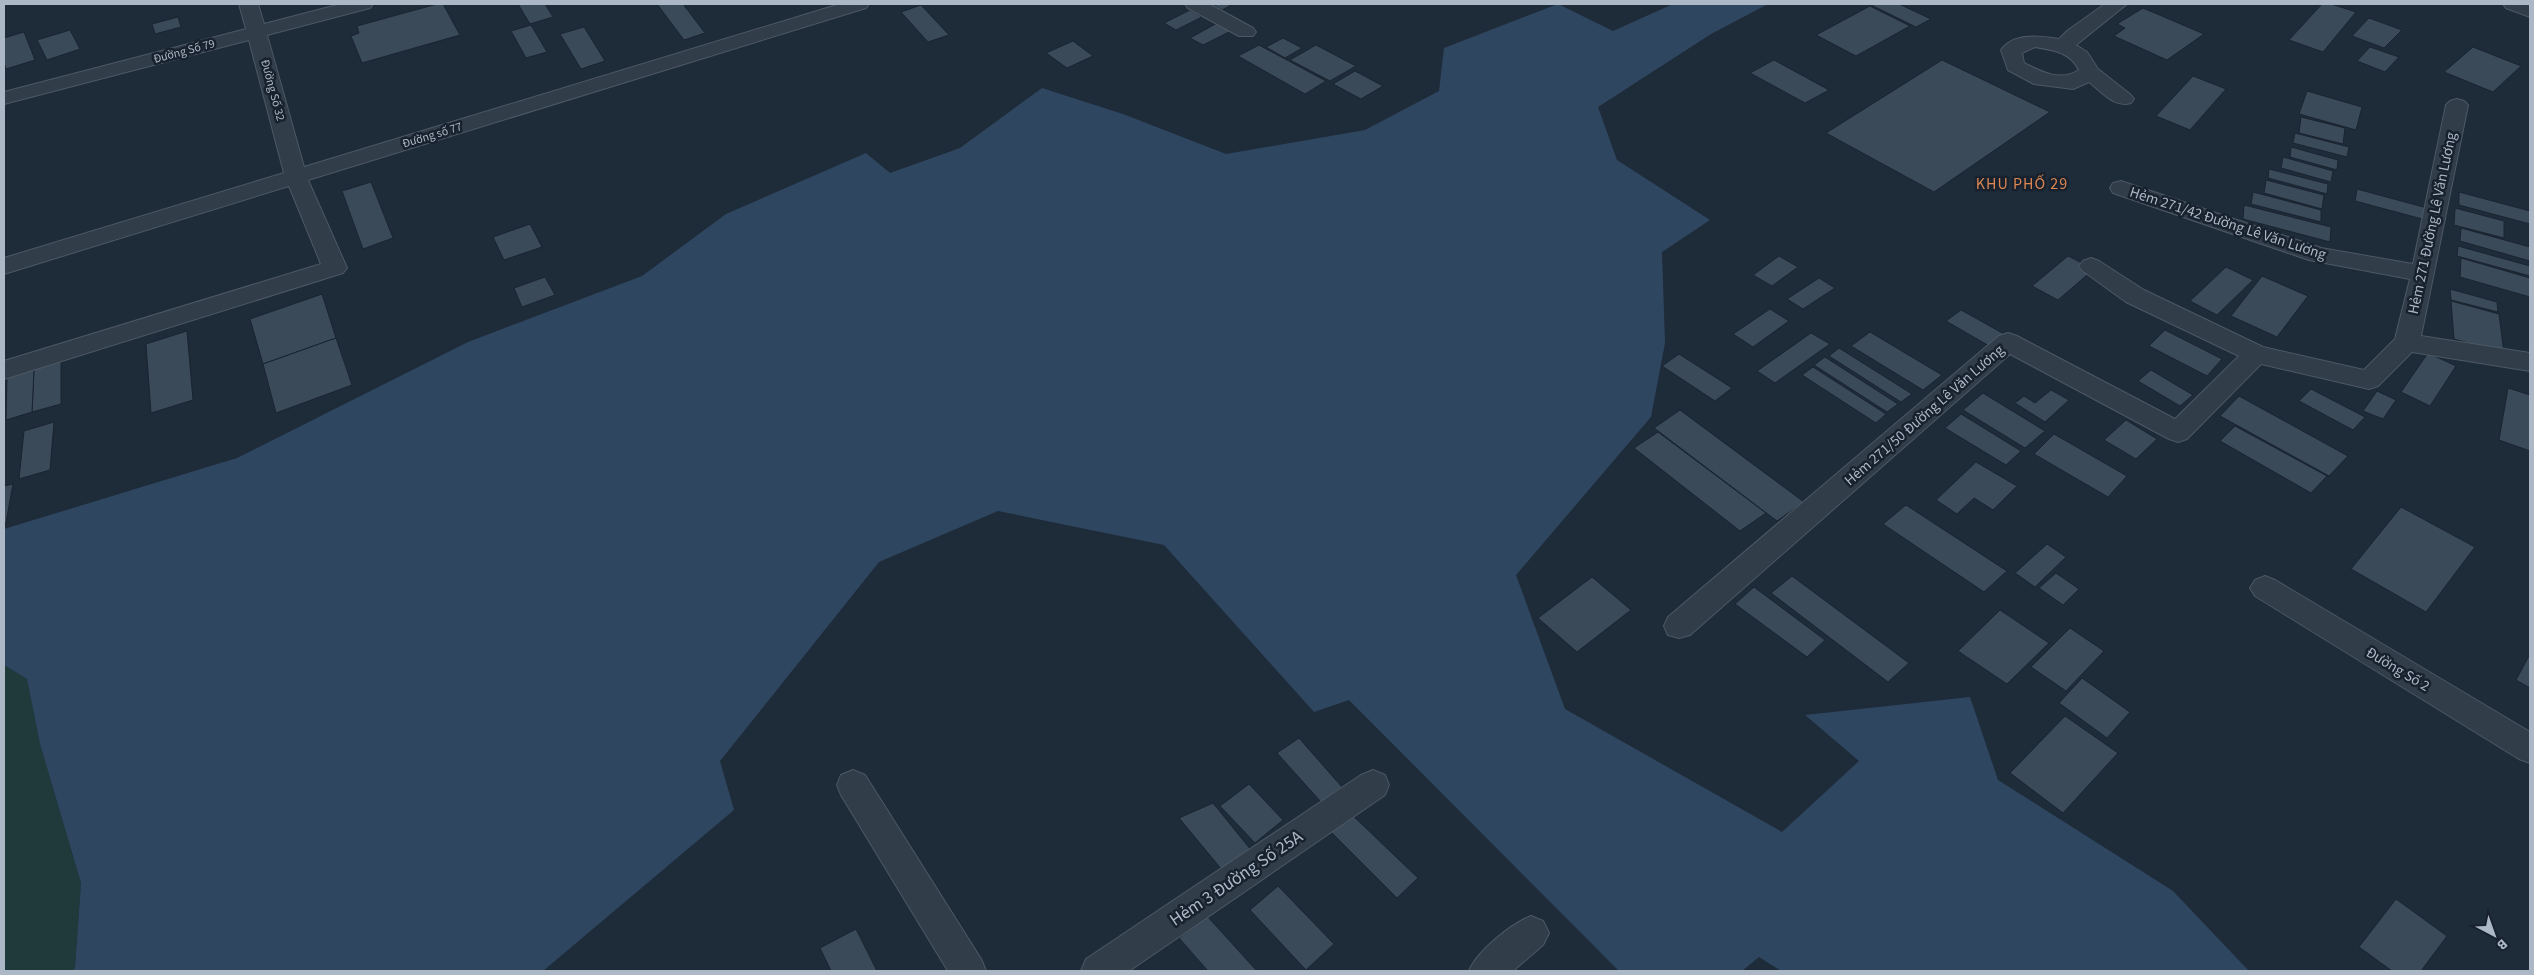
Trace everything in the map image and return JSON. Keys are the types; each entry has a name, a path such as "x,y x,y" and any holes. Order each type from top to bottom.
{"street":[{"name":"Đường Số 32","path":"4,370 336,268 296,177 249,4"},
{"name":"Đường Số 79","path":"4,98 363,4"},
{"name":"Đường số 77","path":"4,266 859,4"},
{"path":"1195,4 1246,32"},
{"path":"2064,46 2074,35 2117,4"},
{"path":"2513,4 2530,11"},
{"path":"2090,72 2073,83 2041,80 2015,66 2011,50 2033,41 2064,46 2084,58 2090,72 2124,99"},
{"name":"Hẻm 271 Đường Lê Văn Lương","path":"2407,342 2423,274 2457,105"},
{"name":"Hẻm 271/42 Đường Lê Văn Lương","path":"2121,188 2317,255 2423,274"},
{"path":"2091,266 2136,296 2256,354 2369,380 2407,342 2530,362"},
{"name":"Hẻm 271/50 Đường Lê Văn Lương","path":"1680,626 2008,342 2178,432 2256,354"},
{"name":"Đường Số 2","path":"2265,588 2530,749"},
{"path":"854,784 968,971"},
{"name":"Hẻm 3 Đường Số 25A","path":"1099,971 1373,785"},
{"path":"1487,971 1531,932"}],"green space":[{"path":"4,665 27,679 40,744 81,883 75,968 73,971 4,971"}],"water":[{"path":"1558,4 1613,31 1673,4 1768,4 1711,34 1598,107 1617,160 1710,220 1662,252 1665,343 1651,417 1516,575 1565,709 1782,832 1859,761 1805,715 1970,697 1998,780 2173,891 2249,971 1781,971 1759,957 1742,971 1619,971 1349,700 1314,712 1164,545 998,511 879,562 720,761 734,810 543,971 73,971 75,968 81,883 40,744 27,679 4,665 4,529 237,458 468,342 642,276 726,214 866,153 890,173 960,148 1042,88 1123,114 1226,154 1365,130 1439,91 1444,48"}],"building":[{"path":"443,4 460,35 362,63 351,36 359,33 357,26"},
{"path":"518,4 545,4 553,17 530,24"},
{"path":"657,4 683,4 705,33 684,40"},
{"path":"1212,4 1233,4 1222,10"},
{"path":"1869,4 1899,4 1931,19 1916,27"},
{"path":"2322,4 2331,4 2356,12 2323,52 2289,40"},
{"path":"921,5 949,35 928,42 901,12"},
{"path":"1870,6 1910,26 1856,56 1816,35"},
{"path":"2143,8 2204,34 2167,60 2114,36 2125,28 2117,24"},
{"path":"1190,10 1202,17 1176,30 1164,23"},
{"path":"178,17 181,27 155,34 152,24"},
{"path":"2369,18 2402,30 2384,48 2352,36"},
{"path":"1219,22 1233,30 1203,45 1190,38"},
{"path":"531,25 547,52 526,58 511,31"},
{"path":"584,27 605,61 581,69 560,34"},
{"path":"70,30 80,49 47,60 37,40"},
{"path":"24,32 35,60 6,69 4,63 4,38"},
{"path":"1283,38 1302,48 1285,58 1266,47"},
{"path":"1073,41 1093,56 1067,68 1046,53"},
{"path":"1259,45 1326,81 1305,94 1238,56"},
{"path":"1316,45 1356,66 1330,81 1290,60"},
{"path":"2370,47 2399,57 2385,72 2357,61"},
{"path":"2473,47 2521,66 2493,92 2444,72"},
{"path":"1774,60 1829,90 1805,103 1750,73"},
{"path":"1942,60 2050,112 1934,192 1826,133"},
{"path":"1355,71 1383,86 1361,99 1333,84"},
{"path":"2193,76 2226,89 2190,130 2156,116"},
{"path":"2307,91 2362,107 2356,130 2299,114"},
{"path":"2301,117 2345,128 2343,144 2299,133"},
{"path":"2295,133 2349,147 2347,157 2293,143"},
{"path":"2291,147 2338,160 2337,170 2290,157"},
{"path":"2283,157 2333,171 2331,182 2281,168"},
{"path":"2269,169 2328,184 2327,194 2268,178"},
{"path":"2266,180 2324,195 2322,209 2264,193"},
{"path":"371,182 393,238 363,249 342,191"},
{"path":"2357,189 2427,208 2426,220 2355,201"},
{"path":"2253,192 2321,210 2321,222 2251,204"},
{"path":"2459,192 2530,211 2530,224 2459,205"},
{"path":"2244,205 2331,227 2330,242 2243,219"},
{"path":"2455,208 2504,221 2504,238 2454,225"},
{"path":"530,224 542,247 504,260 493,237"},
{"path":"2461,228 2530,247 2530,261 2460,241"},
{"path":"2458,246 2530,266 2530,276 2457,256"},
{"path":"1779,256 1798,267 1772,286 1753,275"},
{"path":"2068,256 2094,269 2058,300 2032,286"},
{"path":"2461,258 2530,278 2530,297 2460,277"},
{"path":"2226,267 2253,280 2217,315 2190,301"},
{"path":"2262,276 2308,296 2277,337 2231,316"},
{"path":"545,277 555,295 522,307 514,288"},
{"path":"1819,278 1835,288 1803,309 1787,299"},
{"path":"2450,289 2497,302 2498,312 2451,300"},
{"path":"322,294 336,338 263,364 250,319"},
{"path":"2451,301 2499,314 2504,353 2454,339"},
{"path":"1770,309 1789,321 1753,347 1733,334"},
{"path":"1961,310 2006,335 1991,347 1946,321"},
{"path":"2165,330 2222,359 2207,376 2149,346"},
{"path":"187,331 193,400 151,413 146,344"},
{"path":"1870,332 1942,375 1923,390 1851,346"},
{"path":"1811,333 1830,344 1775,383 1757,371"},
{"path":"336,338 352,385 276,413 263,364"},
{"path":"1839,348 1912,394 1901,402 1829,356"},
{"path":"2428,353 2456,366 2430,406 2401,392"},
{"path":"1679,354 1732,388 1715,401 1662,366"},
{"path":"1825,357 1898,404 1887,412 1814,365"},
{"path":"61,361 61,404 32,412 34,369"},
{"path":"1813,367 1886,414 1876,423 1802,375"},
{"path":"34,369 32,412 6,420 7,376"},
{"path":"2151,370 2193,395 2180,406 2138,381"},
{"path":"2508,388 2530,395 2530,451 2499,440"},
{"path":"2311,389 2365,417 2353,430 2299,401"},
{"path":"2051,390 2069,400 2045,422 2015,403 2024,396 2035,403"},
{"path":"2377,391 2396,400 2383,419 2363,411"},
{"path":"1983,393 2045,431 2025,448 1963,410"},
{"path":"2239,396 2348,456 2329,476 2220,416"},
{"path":"1680,410 1804,502 1777,521 1654,428"},
{"path":"1961,414 2021,451 2006,465 1945,428"},
{"path":"2126,420 2157,439 2136,459 2104,440"},
{"path":"54,422 50,470 19,479 24,431"},
{"path":"2235,426 2327,476 2311,493 2220,441"},
{"path":"1658,432 1766,513 1740,531 1634,448"},
{"path":"2054,434 2127,476 2108,497 2034,454"},
{"path":"1976,462 2017,486 1993,510 1974,498 1957,514 1936,500"},
{"path":"13,484 6,523 4,523 4,486"},
{"path":"1906,505 2007,571 1984,592 1883,524"},
{"path":"2401,507 2475,547 2426,612 2351,569"},
{"path":"2047,544 2066,557 2035,587 2015,573"},
{"path":"2056,573 2079,589 2063,605 2039,588"},
{"path":"1792,576 1909,663 1888,682 1771,593"},
{"path":"1592,577 1631,610 1577,652 1538,618"},
{"path":"1754,587 1825,640 1807,657 1735,604"},
{"path":"2000,610 2049,643 2007,684 1958,651"},
{"path":"2070,628 2104,651 2066,691 2031,667"},
{"path":"2530,654 2530,688 2516,680"},
{"path":"2082,678 2130,712 2107,738 2059,703"},
{"path":"2065,716 2118,753 2063,813 2010,773"},
{"path":"1299,738 1342,787 1321,802 1277,753"},
{"path":"1249,784 1283,820 1255,843 1220,806"},
{"path":"1213,803 1251,850 1223,871 1179,818"},
{"path":"1347,810 1418,878 1397,898 1327,828"},
{"path":"1278,886 1334,944 1306,970 1250,910"},
{"path":"2396,899 2447,936 2421,971 2392,971 2359,947"},
{"path":"1207,916 1257,971 1208,971 1179,938"},
{"path":"856,929 877,971 831,971 820,948"}],"district":[{"name":"KHU PHỐ 29","path":"2022,183"}]}
